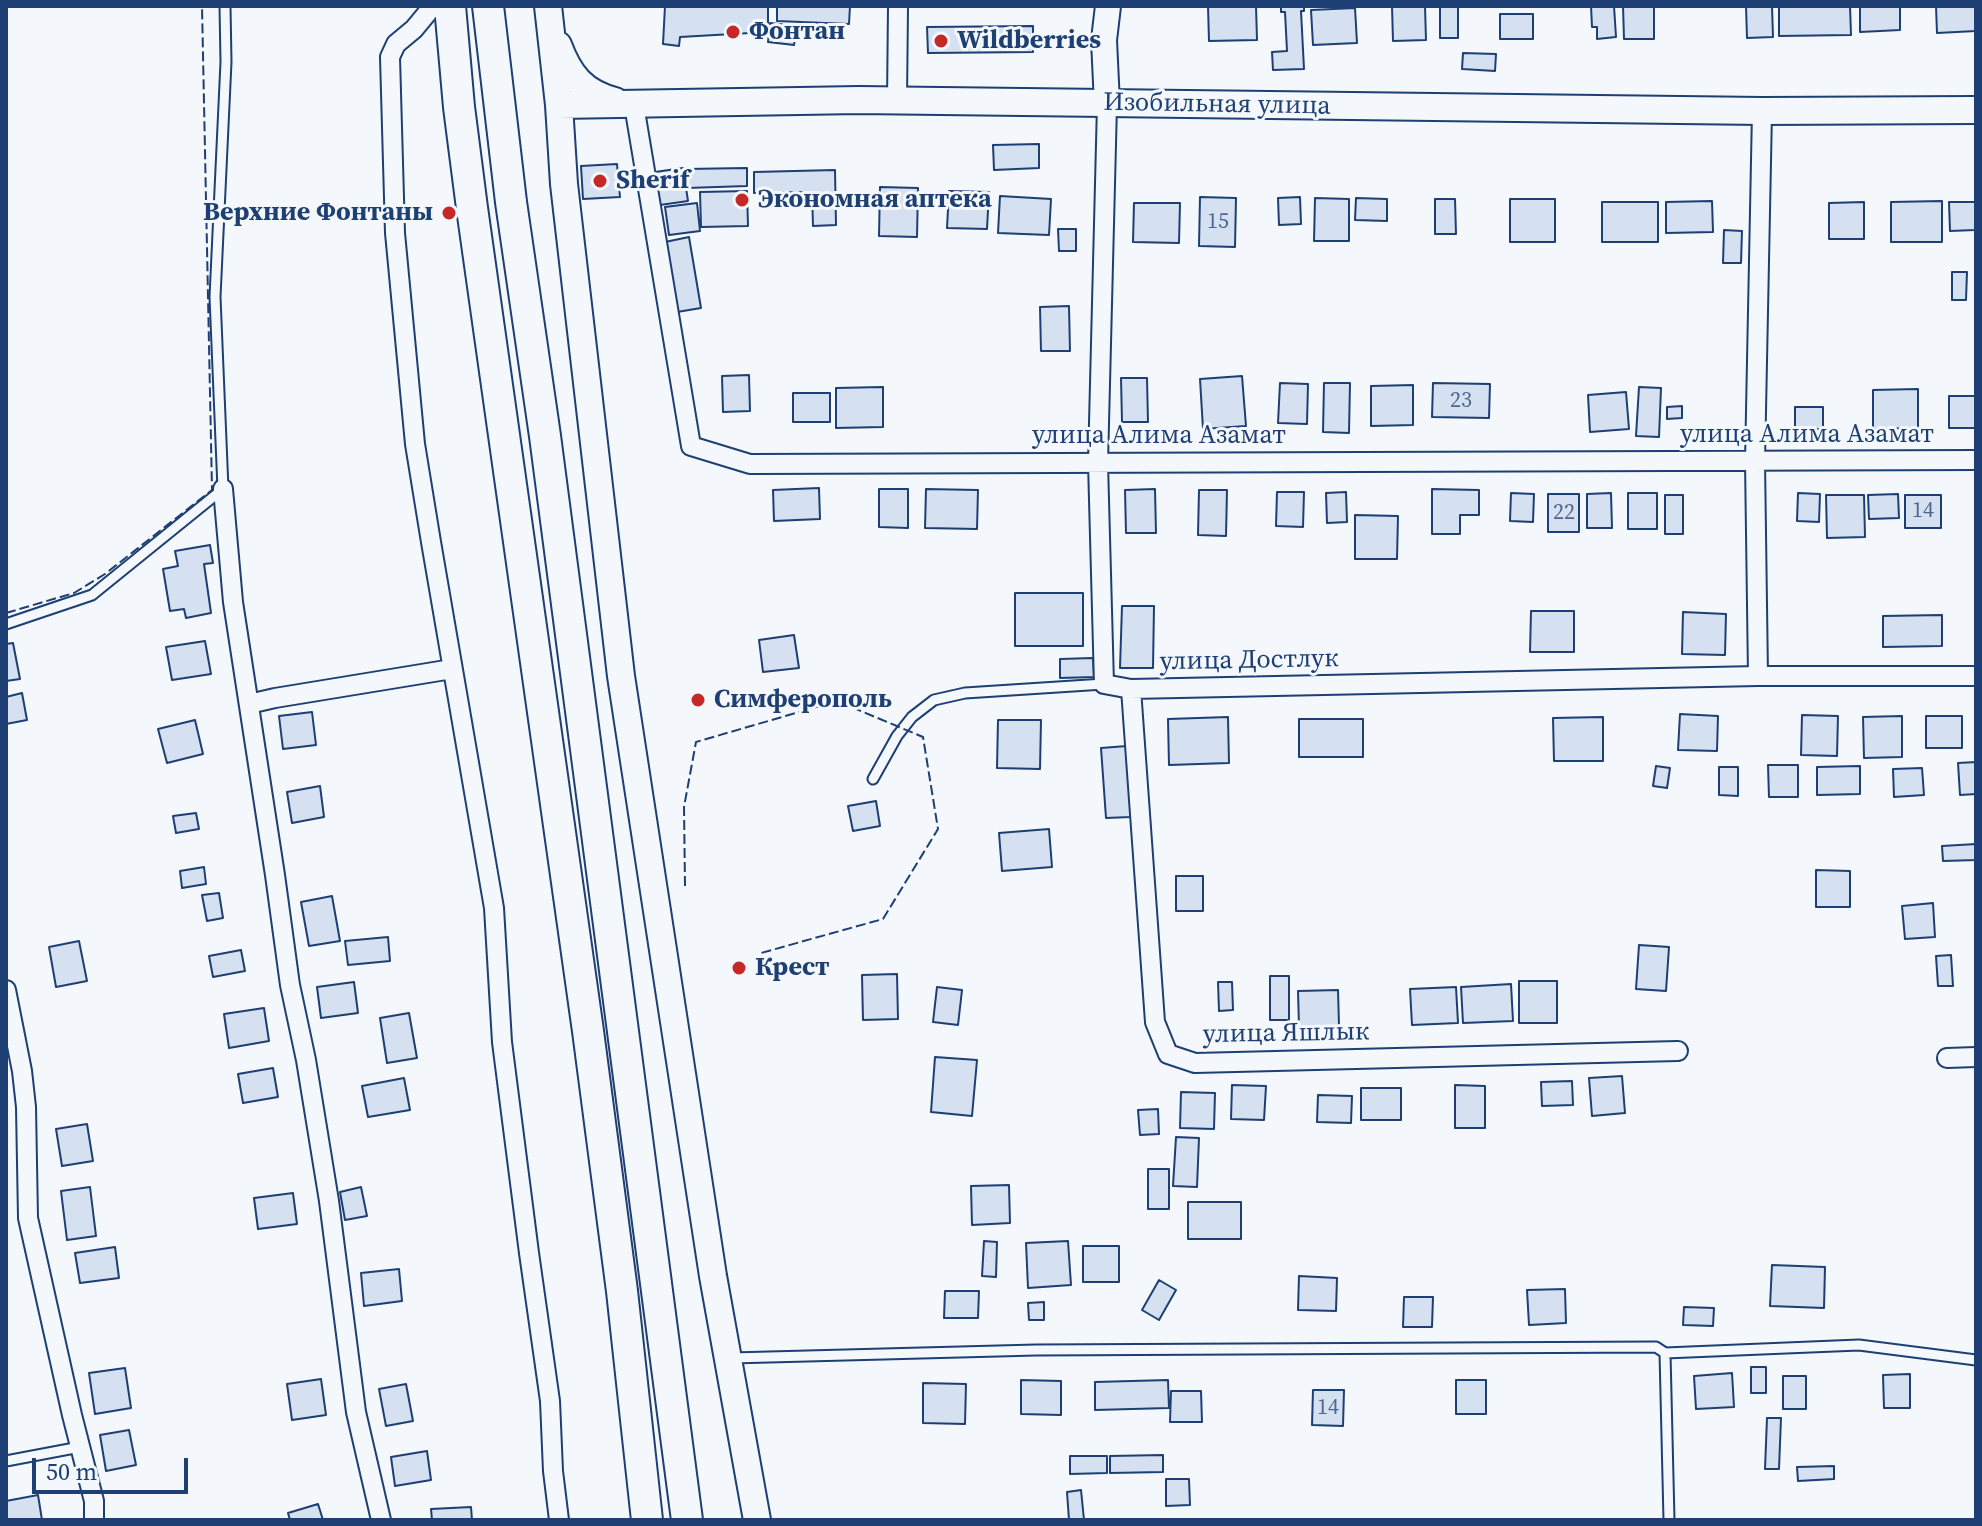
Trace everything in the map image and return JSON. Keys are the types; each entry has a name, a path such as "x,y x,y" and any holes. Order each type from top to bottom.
{"main road":[{"path":"450,6 472,208 622,1291 647,1520"},
{"path":"488,6 511,202 545,436 687,1520"},
{"path":"549,10 565,62 587,91 634,105"},
{"path":"549,10 564,180 621,676 708,1245 757,1520"},
{"name":"Изобильная улица","path":"559,105 859,100 1762,111 1976,110"},
{"path":"564,180 569,152 583,126 603,112 634,105"}],"street":[{"path":"433,6 414,29 396,44 390,57 395,233 415,444 494,908 502,1042 550,1401 559,1520"},
{"path":"897,101 898,6"},
{"path":"1104,684 1098,463 1107,104 1104,40 1108,6"},
{"name":"улица Алима Азамат","path":"634,105 691,446 750,464 1976,460"},
{"path":"1758,676 1755,461 1762,111"},
{"path":"223,489 233,602 290,985 306,1060 329,1201 356,1412 381,1520"},
{"path":"249,704 452,669"},
{"name":"улица Достлук","path":"1104,684 1131,689 1758,676 1976,676"},
{"name":"улица Яшлык","path":"1131,689 1155,1022 1168,1054 1195,1063 1678,1051"},
{"path":"6,990 23,1083 28,1218 94,1501 94,1520"},
{"path":"1947,1058 1976,1057"}],"lane":[{"path":"6,624 92,595 223,489 215,297 226,62 225,6"},
{"path":"873,779 897,736 912,717 934,700 965,693 1104,684"},
{"path":"728,1358 1036,1350 1656,1347 1665,1353 1859,1345 1976,1360"},
{"path":"1665,1353 1669,1520"},
{"path":"6,1461 80,1447"}],"building":[{"path":"665,6 768,6 768,32 680,37 679,46 663,44"},
{"path":"777,6 850,6 849,24 777,21"},
{"path":"1208,6 1256,6 1257,40 1209,41"},
{"path":"1281,6 1304,6 1304,11 1301,11 1304,69 1273,70 1272,52 1287,51 1285,12 1281,12"},
{"path":"1392,6 1425,6 1426,40 1393,41"},
{"path":"1440,6 1458,6 1458,38 1440,38"},
{"path":"1591,6 1614,6 1616,37 1597,39 1597,27 1592,27"},
{"path":"1623,6 1654,6 1654,39 1624,39"},
{"path":"1746,6 1772,6 1773,37 1747,38"},
{"path":"1779,6 1850,6 1851,35 1779,36"},
{"path":"1860,6 1900,6 1900,30 1860,32"},
{"path":"1936,6 1976,6 1976,31 1937,33"},
{"path":"1355,8 1357,43 1313,45 1311,10"},
{"path":"1500,14 1533,14 1533,39 1500,39"},
{"path":"770,23 797,26 794,45 768,42"},
{"path":"1033,26 1033,52 928,53 927,27"},
{"path":"1463,53 1496,54 1495,71 1462,69"},
{"path":"1039,144 1039,168 994,170 993,145"},
{"name":"Sherif","path":"617,164 620,197 583,199 581,166"},
{"path":"683,168 688,201 660,205 655,172"},
{"path":"747,168 747,186 687,188 686,169"},
{"path":"835,170 836,225 813,226 812,192 754,193 754,172"},
{"path":"880,187 918,188 917,237 879,236"},
{"path":"747,191 748,226 701,227 700,192"},
{"path":"949,191 989,192 987,229 947,228"},
{"path":"1000,196 1051,199 1049,235 998,233"},
{"path":"1200,197 1236,198 1235,247 1199,246"},
{"path":"1300,197 1301,224 1279,225 1278,198"},
{"path":"1315,198 1349,199 1349,241 1314,241"},
{"path":"1356,198 1387,199 1387,221 1355,220"},
{"path":"1435,199 1455,199 1456,234 1435,234"},
{"path":"1510,199 1555,199 1555,242 1510,242"},
{"path":"1712,201 1713,232 1666,233 1666,202"},
{"path":"1942,201 1942,242 1891,242 1891,202"},
{"path":"1602,202 1658,202 1658,242 1602,242"},
{"path":"1864,202 1864,239 1829,239 1829,203"},
{"path":"1949,202 1975,202 1975,230 1950,231"},
{"path":"697,203 700,231 669,235 665,207"},
{"path":"1134,203 1180,203 1179,243 1133,242"},
{"path":"1058,229 1076,229 1076,251 1059,251"},
{"path":"1724,230 1742,231 1741,263 1723,263"},
{"path":"689,237 701,308 677,312 665,242"},
{"path":"1952,272 1967,272 1966,300 1952,300"},
{"path":"1069,306 1070,351 1041,351 1040,307"},
{"path":"749,375 750,411 723,412 722,376"},
{"path":"1242,376 1246,426 1203,429 1200,379"},
{"path":"1121,378 1147,378 1148,422 1122,422"},
{"path":"1280,383 1308,384 1307,424 1278,423"},
{"path":"1324,383 1350,383 1349,433 1323,432"},
{"path":"1433,383 1490,384 1489,418 1432,417"},
{"path":"1413,385 1413,425 1371,426 1371,386"},
{"path":"883,387 883,427 836,428 836,388"},
{"path":"1639,387 1661,388 1659,437 1636,436"},
{"path":"1918,389 1918,428 1873,429 1873,390"},
{"path":"1626,392 1629,429 1590,432 1588,395"},
{"path":"793,393 830,393 830,422 793,422"},
{"path":"1949,396 1976,396 1976,428 1949,428"},
{"path":"1682,406 1682,418 1667,419 1667,407"},
{"path":"1795,407 1823,407 1823,429 1795,429"},
{"path":"819,488 820,519 774,521 773,490"},
{"path":"879,489 908,489 908,528 879,527"},
{"path":"926,489 978,490 977,529 925,528"},
{"path":"1155,489 1156,533 1126,533 1125,490"},
{"path":"1432,489 1479,490 1479,515 1460,515 1460,534 1432,534"},
{"path":"1199,490 1227,490 1226,536 1198,535"},
{"path":"1277,492 1304,492 1303,527 1276,526"},
{"path":"1346,492 1347,522 1327,523 1326,493"},
{"path":"1511,493 1534,494 1533,522 1510,521"},
{"path":"1611,493 1612,528 1587,528 1587,494"},
{"path":"1628,493 1657,493 1657,529 1628,529"},
{"path":"1798,493 1820,494 1819,522 1797,521"},
{"path":"1548,494 1579,494 1579,532 1548,532"},
{"path":"1898,494 1899,518 1869,519 1868,495"},
{"path":"1665,495 1683,495 1683,534 1665,534"},
{"path":"1826,495 1864,495 1865,537 1827,538"},
{"path":"1905,495 1941,495 1941,528 1905,528"},
{"path":"1355,515 1398,516 1397,559 1355,559"},
{"path":"210,545 213,563 204,564 211,613 186,618 184,609 170,611 163,569 178,566 175,551"},
{"path":"1015,593 1083,593 1083,646 1015,646"},
{"path":"1122,606 1154,606 1153,668 1120,668"},
{"path":"1531,611 1574,611 1574,652 1530,652"},
{"path":"1683,612 1726,614 1725,655 1682,654"},
{"path":"1942,615 1942,646 1883,647 1883,616"},
{"path":"794,635 799,668 763,672 759,640"},
{"path":"205,641 211,674 172,680 166,647"},
{"path":"13,643 20,679 6,681 6,644"},
{"path":"1093,658 1094,677 1060,678 1060,659"},
{"path":"22,693 27,720 6,724 6,697"},
{"path":"312,712 316,745 283,749 279,716"},
{"path":"1680,714 1718,716 1717,751 1678,750"},
{"path":"1802,715 1838,716 1837,756 1801,755"},
{"path":"1902,716 1902,757 1864,758 1863,717"},
{"path":"1926,716 1962,716 1962,748 1926,748"},
{"path":"1228,717 1229,763 1169,765 1168,719"},
{"path":"1603,717 1603,761 1554,761 1553,718"},
{"path":"1299,719 1363,719 1363,757 1299,757"},
{"path":"195,720 203,754 167,763 158,729"},
{"path":"998,720 1041,720 1040,769 997,768"},
{"path":"1127,746 1131,817 1106,818 1101,748"},
{"path":"1976,762 1976,794 1960,795 1958,763"},
{"path":"1768,765 1798,765 1798,797 1769,797"},
{"path":"1656,766 1670,768 1667,788 1653,786"},
{"path":"1860,766 1860,794 1817,795 1817,767"},
{"path":"1719,767 1738,767 1738,796 1719,795"},
{"path":"1922,768 1924,795 1894,797 1893,769"},
{"path":"320,786 324,817 292,823 287,792"},
{"path":"876,801 880,826 853,831 848,806"},
{"path":"196,813 199,829 176,833 173,816"},
{"path":"1049,829 1052,867 1002,871 999,833"},
{"path":"1976,844 1976,860 1943,861 1942,846"},
{"path":"204,867 206,884 182,888 180,871"},
{"path":"1816,870 1850,871 1850,907 1816,907"},
{"path":"1176,876 1203,876 1203,911 1176,911"},
{"path":"219,893 223,918 207,921 202,895"},
{"path":"332,896 340,941 309,946 301,902"},
{"path":"1933,903 1935,937 1905,939 1902,906"},
{"path":"388,937 390,961 348,965 345,941"},
{"path":"79,941 87,981 56,987 49,947"},
{"path":"1639,945 1669,947 1666,991 1636,989"},
{"path":"241,950 245,971 213,977 209,956"},
{"path":"1951,955 1953,986 1938,986 1936,956"},
{"path":"897,974 898,1019 863,1020 862,975"},
{"path":"1270,976 1289,976 1289,1020 1270,1020"},
{"path":"1519,981 1557,981 1557,1023 1519,1023"},
{"path":"354,982 358,1013 321,1018 317,987"},
{"path":"1218,982 1232,982 1233,1010 1219,1011"},
{"path":"1511,984 1513,1021 1463,1023 1461,987"},
{"path":"937,987 962,990 958,1025 933,1022"},
{"path":"1456,987 1458,1023 1412,1025 1410,989"},
{"path":"1338,990 1339,1026 1299,1027 1298,991"},
{"path":"264,1008 269,1041 229,1048 224,1014"},
{"path":"409,1013 417,1058 387,1063 380,1018"},
{"path":"935,1057 977,1060 972,1116 931,1112"},
{"path":"273,1068 278,1097 243,1103 238,1074"},
{"path":"1622,1076 1625,1113 1592,1116 1589,1078"},
{"path":"404,1078 410,1110 368,1117 362,1086"},
{"path":"1572,1081 1573,1105 1542,1106 1541,1082"},
{"path":"1232,1085 1266,1086 1264,1120 1231,1119"},
{"path":"1455,1085 1485,1086 1485,1128 1455,1128"},
{"path":"1361,1088 1401,1088 1401,1120 1361,1120"},
{"path":"1181,1092 1215,1093 1214,1129 1180,1128"},
{"path":"1318,1095 1352,1096 1351,1123 1317,1122"},
{"path":"1158,1109 1159,1134 1140,1135 1138,1110"},
{"path":"87,1124 93,1161 62,1166 56,1129"},
{"path":"1176,1137 1199,1138 1197,1187 1173,1186"},
{"path":"1148,1169 1169,1169 1169,1209 1148,1209"},
{"path":"1009,1185 1010,1223 972,1225 971,1186"},
{"path":"90,1187 96,1236 67,1240 61,1191"},
{"path":"361,1187 367,1216 345,1220 340,1192"},
{"path":"293,1193 297,1224 258,1229 254,1198"},
{"path":"1188,1202 1241,1202 1241,1239 1188,1239"},
{"path":"984,1241 997,1242 996,1277 982,1276"},
{"path":"1068,1241 1071,1285 1028,1288 1026,1243"},
{"path":"1083,1246 1119,1246 1119,1282 1083,1282"},
{"path":"115,1247 119,1278 80,1283 75,1253"},
{"path":"1772,1265 1825,1267 1824,1308 1770,1306"},
{"path":"399,1269 402,1301 364,1306 361,1273"},
{"path":"1299,1276 1337,1278 1336,1311 1298,1310"},
{"path":"1159,1280 1176,1290 1159,1320 1142,1310"},
{"path":"1565,1289 1566,1323 1529,1325 1527,1290"},
{"path":"945,1291 979,1291 978,1318 944,1318"},
{"path":"1404,1297 1433,1297 1432,1327 1403,1327"},
{"path":"1044,1302 1044,1320 1029,1320 1028,1303"},
{"path":"1684,1307 1714,1308 1713,1326 1683,1325"},
{"path":"1751,1367 1766,1367 1766,1393 1751,1393"},
{"path":"125,1368 131,1408 95,1414 89,1373"},
{"path":"1732,1373 1734,1407 1696,1409 1694,1376"},
{"path":"1910,1374 1910,1408 1884,1408 1883,1375"},
{"path":"1783,1376 1806,1376 1806,1409 1783,1409"},
{"path":"321,1379 326,1415 292,1420 287,1384"},
{"path":"1021,1380 1061,1381 1061,1415 1021,1414"},
{"path":"1168,1380 1169,1408 1095,1410 1095,1382"},
{"path":"1456,1380 1486,1380 1486,1414 1456,1414"},
{"path":"923,1383 966,1384 965,1424 923,1423"},
{"path":"406,1384 413,1421 386,1426 379,1389"},
{"path":"1313,1390 1344,1390 1343,1426 1312,1425"},
{"path":"1171,1391 1201,1391 1202,1422 1170,1422"},
{"path":"1767,1418 1781,1418 1779,1469 1765,1469"},
{"path":"129,1430 136,1465 106,1471 100,1435"},
{"path":"427,1451 431,1480 395,1486 391,1457"},
{"path":"1163,1455 1163,1472 1110,1473 1110,1456"},
{"path":"1070,1456 1107,1456 1107,1473 1070,1474"},
{"path":"1834,1466 1834,1479 1798,1481 1797,1467"},
{"path":"1166,1479 1189,1479 1190,1505 1166,1506"},
{"path":"1081,1490 1084,1520 1069,1520 1067,1492"},
{"path":"38,1495 42,1520 6,1520 6,1501"},
{"path":"318,1504 323,1520 290,1520 288,1513"},
{"path":"471,1507 472,1520 432,1520 431,1509"}],"fence":[{"path":"6,613 74,593 105,574 212,490 202,6"},
{"path":"685,886 684,807 696,742 837,701 923,737 938,829 883,919 761,953"}],"place":[{"name":"Фонтан","path":"733,32"},
{"name":"Wildberries","path":"941,41"},
{"name":"Sherif","path":"600,181"},
{"name":"Экономная аптека","path":"742,200"},
{"name":"Верхние Фонтаны","path":"449,213"},
{"name":"Симферополь","path":"698,700"},
{"name":"Крест","path":"739,968"}]}
